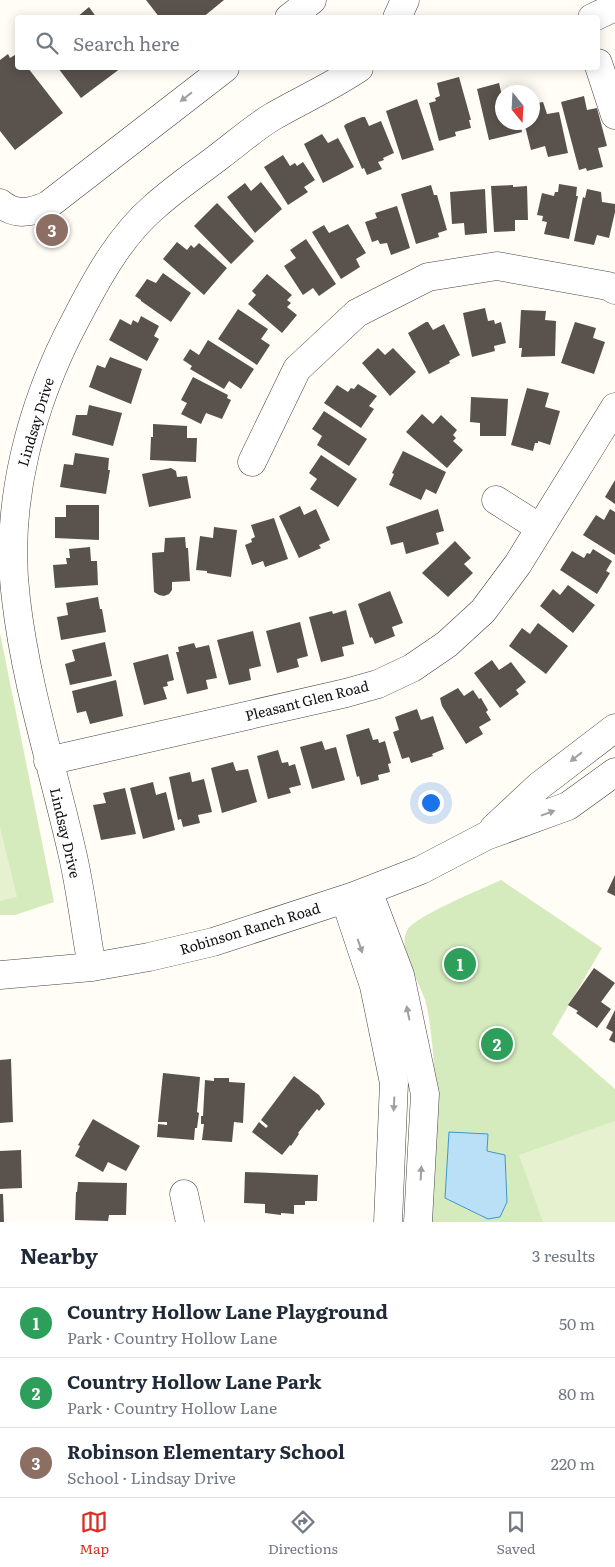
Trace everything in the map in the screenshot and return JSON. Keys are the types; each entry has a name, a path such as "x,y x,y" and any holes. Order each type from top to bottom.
{"street":[{"path":"293,15 312,0"},
{"path":"398,15 405,0"},
{"path":"598,15 615,7"},
{"path":"600,69 615,115"},
{"path":"0,202 6,208 20,213 35,211 48,204 222,70"},
{"name":"Lindsay Drive","path":"92,967 72,854 48,762 22,642 15,597 13,539 18,482 32,428 60,349 100,274 131,232 152,208 269,118 341,80 356,70"},
{"path":"252,462 297,369 357,312 428,277 497,266 608,286 615,290"},
{"name":"Pleasant Glen Road","path":"48,762 346,693 378,684 412,668 447,644 483,612 518,564 615,407"},
{"path":"496,500 540,528"},
{"name":"Robinson Ranch Road","path":"486,836 539,786 615,728"},
{"name":"Robinson Ranch Road","path":"0,975 92,967 149,957 213,942 356,895 421,870 486,836 568,806 615,772"},
{"path":"356,895 394,1083 388,1222"},
{"path":"356,895 400,975 425,1094 418,1222"},
{"path":"184,1194 190,1222"}],"green space":[{"path":"0,633 54,902 15,915 0,915"},
{"path":"0,827 17,897 0,901"},
{"path":"501,880 602,948 552,1034 615,1089 615,1222 430,1222 434,1115 433,1052 427,1006 410,964 405,945 405,936 408,929 414,923 424,917"},
{"path":"615,1121 615,1222 543,1222 519,1155"}],"water":[{"path":"449,1132 488,1134 487,1151 505,1155 507,1202 500,1217 488,1219 445,1198"}],"building":[{"path":"146,0 224,0 206,15 158,15"},
{"path":"89,7 95,15 80,15"},
{"path":"8,54 10,58 15,55 15,70 30,70 63,113 15,150 0,131 0,60"},
{"path":"60,70 118,70 81,98"},
{"path":"459,77 471,120 469,120 471,128 455,132 456,136 439,141 429,103 436,101 435,98 440,96 437,83"},
{"path":"499,83 499,85 495,85 495,130 522,130 522,132 489,140 477,89"},
{"path":"584,96 587,110 597,108 607,146 598,148 603,167 587,171 586,168 579,170 561,102"},
{"path":"417,99 434,150 402,160 386,111"},
{"path":"543,102 547,114 559,112 568,153 548,157 545,146 531,150 526,130 540,130 540,103"},
{"path":"365,117 369,126 381,121 394,153 378,162 382,169 367,175 364,168 362,169 344,126"},
{"path":"322,134 328,143 338,138 354,167 323,183 304,144"},
{"path":"283,155 290,166 295,163 297,166 303,162 315,180 304,187 308,192 288,205 264,167"},
{"path":"261,182 282,209 255,233 227,197 245,183 251,191"},
{"path":"559,184 577,187 576,196 578,196 569,239 544,234 547,222 542,221 543,216 537,215 542,193 554,196 555,192 558,192"},
{"path":"431,185 434,195 437,195 447,230 438,233 439,237 416,244 401,194"},
{"path":"513,185 513,187 527,186 528,220 515,220 515,231 494,232 491,186"},
{"path":"485,189 487,233 465,235 464,223 452,224 450,192"},
{"path":"587,189 601,192 602,202 615,204 609,238 597,235 594,245 574,241 583,197 585,198"},
{"path":"217,203 254,241 231,264 194,226"},
{"path":"397,206 410,248 391,255 387,243 380,244 378,240 372,242 365,222 377,218 375,213"},
{"path":"348,224 366,253 356,259 360,267 341,279 312,232 324,225 329,233"},
{"path":"306,239 336,284 319,296 313,288 303,295 284,266 296,258 290,250"},
{"path":"177,242 187,250 191,245 194,248 199,243 227,268 204,295 163,259"},
{"path":"163,273 191,293 171,322 135,296 147,279 156,283"},
{"path":"267,274 292,295 287,300 291,303 287,307 297,315 282,333 248,304 256,295 252,291"},
{"path":"485,308 488,321 494,320 495,324 501,322 506,343 494,346 495,351 472,357 463,313"},
{"path":"238,309 268,329 261,339 270,345 257,365 218,339"},
{"path":"521,310 546,311 545,320 556,321 555,356 521,357 522,348 519,348"},
{"path":"141,316 159,326 154,336 159,339 147,361 109,340 120,319 131,325 133,320 138,323"},
{"path":"428,322 433,330 444,324 460,355 449,361 450,363 429,374 408,333"},
{"path":"575,322 596,328 593,338 605,342 594,374 561,363"},
{"path":"208,340 254,369 241,389 229,381 224,389 190,369 192,366 183,360 190,349 199,355"},
{"path":"378,348 385,355 393,348 416,372 390,396 362,363"},
{"path":"110,357 142,369 131,404 89,387 97,365 105,368"},
{"path":"193,377 228,395 227,398 231,400 222,419 206,413 201,424 181,414 187,403 181,400"},
{"path":"358,384 377,396 369,406 374,409 361,428 324,403 337,385 348,392"},
{"path":"527,388 549,393 545,407 560,411 550,445 538,441 538,443 535,443 533,451 511,445"},
{"path":"471,397 508,399 506,436 480,436 480,423 470,422"},
{"path":"89,405 122,413 113,446 72,435 76,415 87,415"},
{"path":"324,411 367,439 349,466 317,445 322,436 312,429"},
{"path":"422,414 433,424 441,415 457,430 453,435 456,438 453,441 463,450 447,468 406,432"},
{"path":"153,424 187,426 187,438 197,438 196,462 150,460"},
{"path":"403,451 446,472 436,494 426,489 421,500 389,485 394,474 392,473"},
{"path":"75,453 109,458 108,470 110,470 106,494 60,487 64,464 73,465"},
{"path":"321,455 357,479 338,507 310,489 317,479 309,473"},
{"path":"171,468 176,471 177,477 187,476 191,498 149,507 142,474"},
{"path":"615,480 615,504 605,497"},
{"path":"66,505 99,505 99,540 55,538 55,517 66,517"},
{"path":"300,506 304,515 316,509 330,540 319,545 321,548 299,558 279,516"},
{"path":"438,509 444,531 436,533 439,544 406,554 403,542 391,545 386,527"},
{"path":"610,509 615,512 615,555 583,535 596,515 604,520"},
{"path":"274,518 288,559 265,567 263,561 252,565 245,545 252,542 251,539 255,537 251,525"},
{"path":"214,527 237,530 231,577 196,570 200,536 213,538"},
{"path":"185,537 186,548 188,548 190,581 172,582 172,590 169,594 159,595 154,592 152,553 164,552 165,538"},
{"path":"455,541 471,558 464,564 473,573 448,597 422,573"},
{"path":"90,547 91,561 97,561 98,585 55,588 53,565 67,564 66,558 70,558 69,549"},
{"path":"593,549 612,561 606,571 610,573 597,594 560,570 572,551 584,558"},
{"path":"568,585 595,605 573,633 540,606 553,589 560,595"},
{"path":"390,591 403,623 392,627 395,636 375,644 372,637 370,638 358,604"},
{"path":"98,597 106,632 61,640 57,617 68,615 66,603"},
{"path":"346,610 354,644 342,647 344,656 321,662 309,617 332,611 333,614"},
{"path":"300,622 308,656 297,659 299,667 277,673 266,631"},
{"path":"538,623 568,646 546,674 509,646 522,628 530,634"},
{"path":"253,631 261,666 249,669 251,680 229,685 217,640"},
{"path":"105,642 112,676 70,685 65,664 75,661 72,650"},
{"path":"194,643 196,648 209,645 217,678 206,680 208,689 187,694 176,652 179,652 178,647"},
{"path":"168,654 174,680 167,682 168,686 163,687 167,699 144,705 133,663"},
{"path":"492,660 499,670 511,662 526,682 516,690 519,694 500,708 474,673"},
{"path":"116,680 123,716 90,724 86,711 77,713 72,691"},
{"path":"458,688 464,696 473,690 479,699 481,698 491,720 479,727 483,734 466,744 442,706 440,698"},
{"path":"417,709 421,720 433,716 444,749 432,754 433,756 411,763 409,757 402,759 393,732 399,730 395,717"},
{"path":"369,728 373,740 378,739 379,743 385,741 391,763 388,764 390,772 378,775 379,780 361,785 359,776 357,777 346,735"},
{"path":"322,741 325,750 336,747 345,780 312,789 300,747"},
{"path":"278,750 282,763 288,762 289,766 295,764 301,785 289,788 291,793 268,799 257,756"},
{"path":"233,762 236,771 248,769 257,802 222,813 211,768"},
{"path":"190,772 192,782 204,779 212,812 198,815 200,823 183,827 181,819 178,820 169,777"},
{"path":"153,782 156,795 166,792 175,830 143,839 130,788"},
{"path":"125,788 136,834 101,840 93,805 106,803 103,793"},
{"path":"615,875 615,896 607,892"},
{"path":"594,968 615,983 601,1002 611,1009 597,1028 576,1013 578,1011 568,1005"},
{"path":"615,1010 615,1043 609,1040 613,1032 606,1028"},
{"path":"11,1059 13,1122 0,1123 0,1060"},
{"path":"163,1073 200,1077 197,1112 199,1113 194,1140 157,1137 158,1124 167,1125 167,1122 158,1122"},
{"path":"294,1076 319,1095 325,1104 319,1111 317,1109 298,1133 291,1146 282,1155 252,1132 259,1122 266,1128 268,1126 261,1120"},
{"path":"214,1078 229,1078 229,1082 245,1083 243,1123 234,1122 232,1142 202,1140 204,1124 201,1124 201,1116 203,1116 205,1080 214,1081"},
{"path":"93,1119 140,1146 126,1171 108,1162 103,1172 75,1156 80,1146 78,1145"},
{"path":"21,1150 22,1188 0,1189 0,1151"},
{"path":"245,1172 318,1175 317,1201 305,1201 305,1205 294,1205 294,1214 265,1213 265,1204 244,1203"},
{"path":"78,1182 127,1183 126,1215 109,1215 108,1221 75,1220"},
{"path":"0,1194 3,1194 4,1222 0,1222"}],"place":[{"name":"Robinson Elementary School","path":"52,230"},
{"name":"Country Hollow Lane Playground","path":"460,964"},
{"name":"Country Hollow Lane Park","path":"497,1044"}]}
